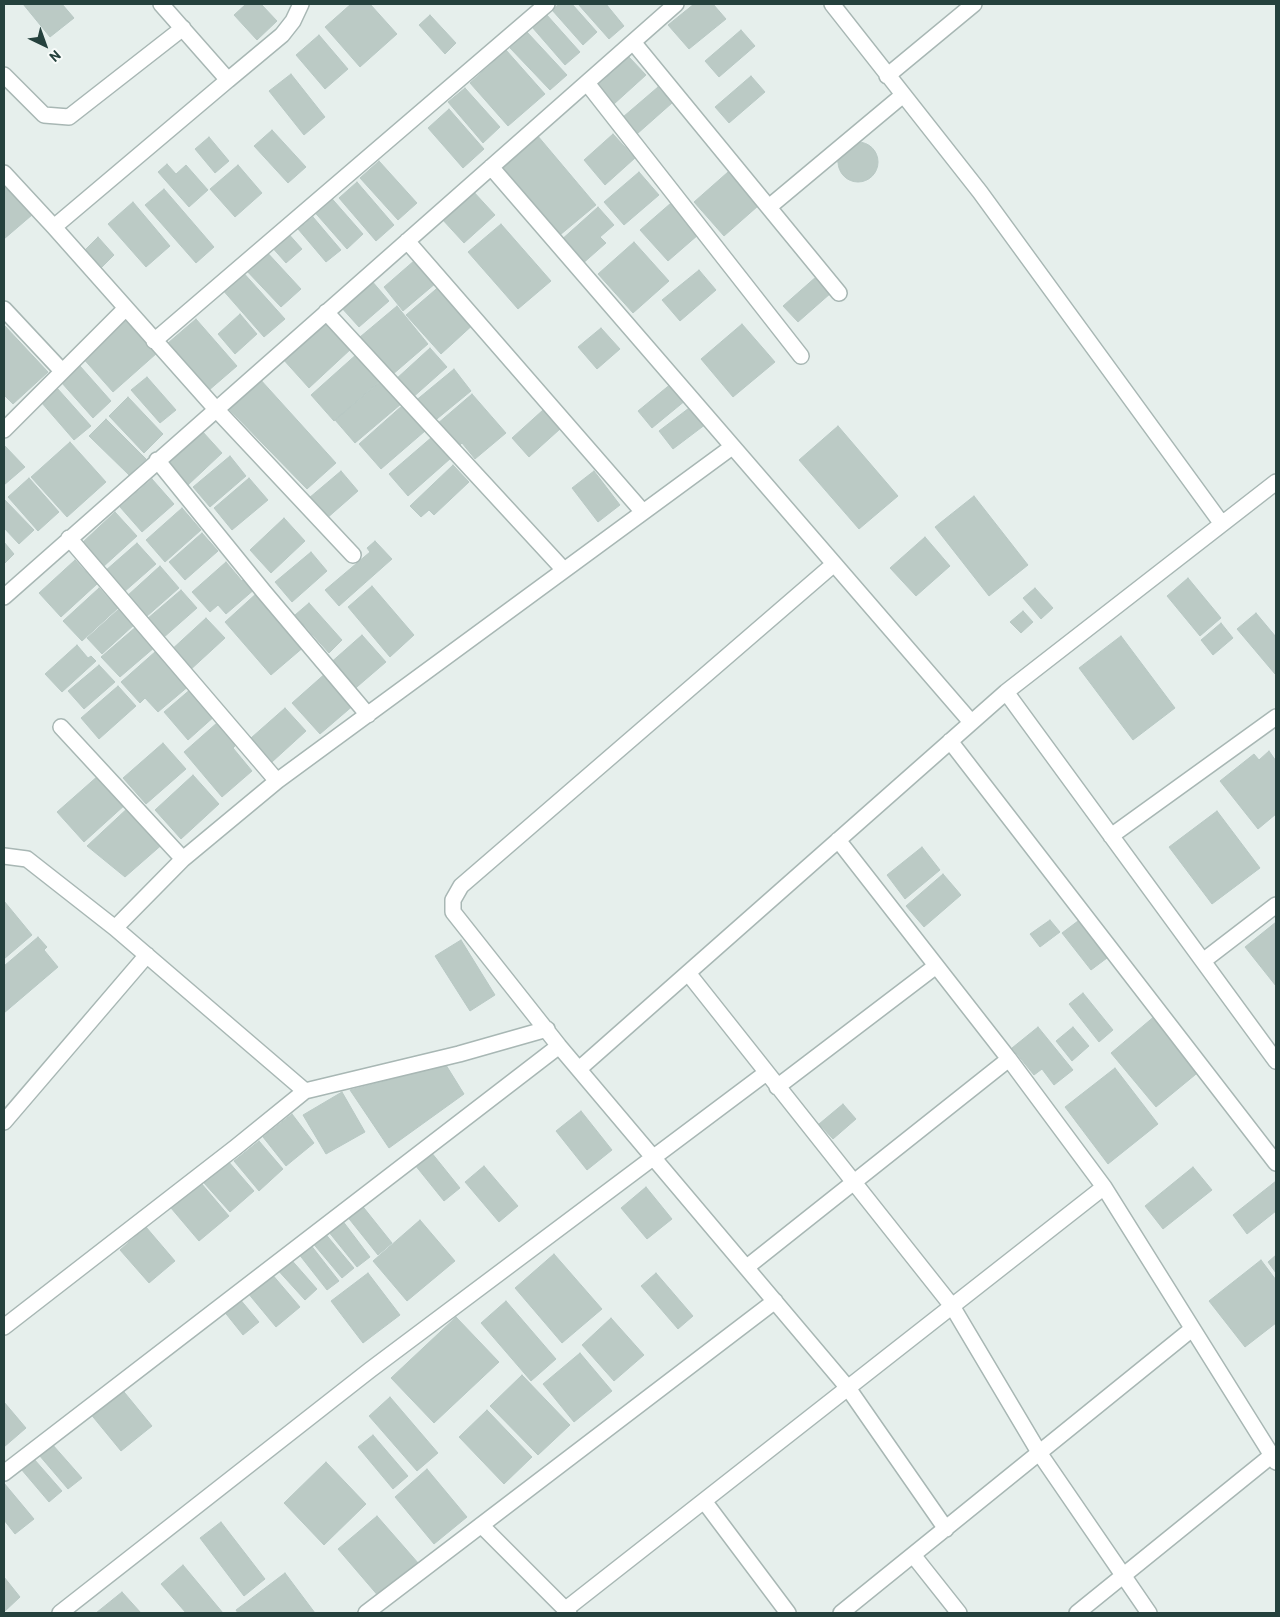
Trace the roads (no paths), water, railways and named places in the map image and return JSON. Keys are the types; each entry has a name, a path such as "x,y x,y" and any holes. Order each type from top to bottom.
{"street":[{"path":"161,4 228,80"},
{"path":"54,226 282,35 293,22 302,4"},
{"path":"154,341 547,4"},
{"path":"4,597 215,408 408,241 676,4"},
{"path":"832,4 986,200 1222,524"},
{"path":"887,76 974,4"},
{"path":"4,75 44,115 69,116 183,28"},
{"path":"633,42 839,292"},
{"path":"587,82 801,356"},
{"path":"769,207 903,95"},
{"path":"491,167 971,722"},
{"path":"4,174 54,226 215,408 353,555"},
{"path":"408,241 643,512"},
{"path":"4,308 62,372"},
{"path":"5,425 62,372 126,308"},
{"path":"326,312 564,570"},
{"path":"115,928 183,859 277,781 732,447"},
{"path":"157,460 264,592 368,715"},
{"path":"578,1069 1006,692 1276,482"},
{"path":"69,538 277,781"},
{"path":"834,564 461,886 452,900 453,912 578,1069 848,1388 946,1529"},
{"path":"1006,692 1276,1062"},
{"path":"1111,836 1276,717"},
{"path":"61,727 183,859"},
{"path":"950,741 1276,1162"},
{"path":"838,840 1009,1059 1104,1187 1274,1459 1077,1613"},
{"path":"4,856 27,858 115,928 305,1091"},
{"path":"1204,961 1276,905"},
{"path":"5,1116 147,955"},
{"path":"777,1087 936,966"},
{"path":"688,973 952,1306 1040,1454 1122,1576 1150,1613"},
{"path":"4,1327 305,1091 459,1054 548,1029"},
{"path":"4,1473 560,1046"},
{"path":"746,1267 1009,1059"},
{"path":"60,1613 370,1370 766,1073"},
{"path":"481,1526 568,1611 704,1501 1104,1187"},
{"path":"366,1613 775,1301"},
{"path":"841,1613 1040,1454 1192,1329"},
{"path":"704,1501 782,1611"},
{"path":"913,1555 959,1613"}]}
